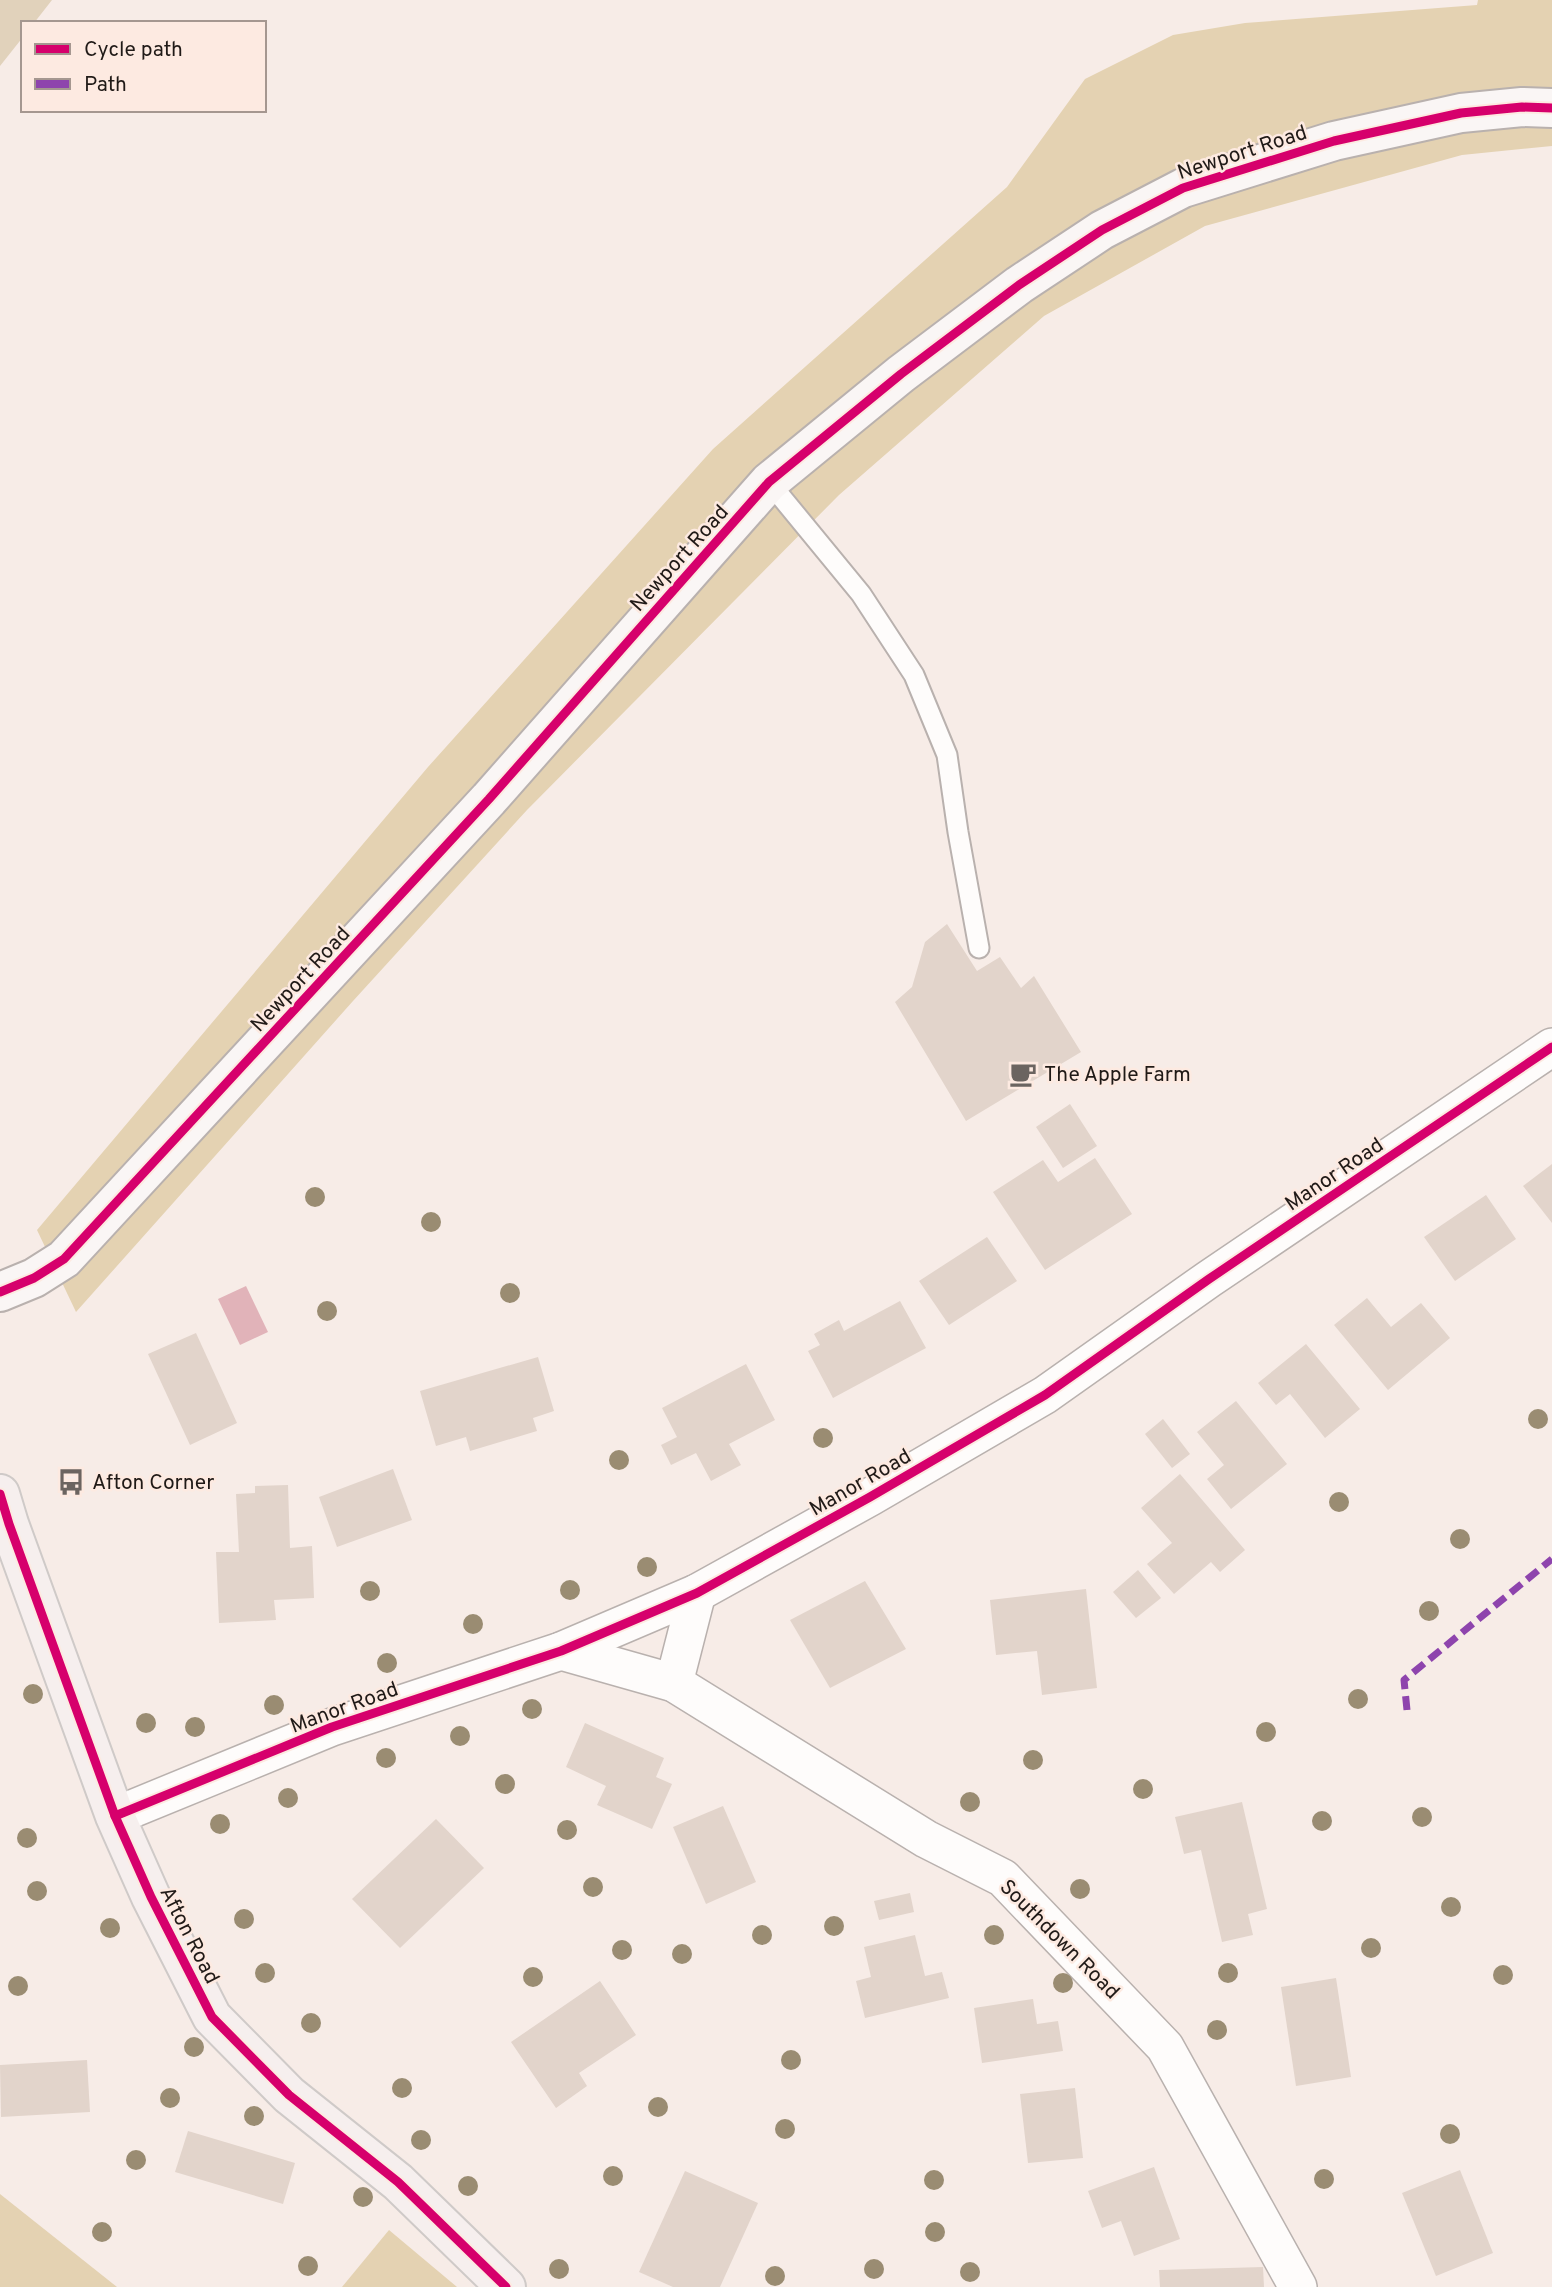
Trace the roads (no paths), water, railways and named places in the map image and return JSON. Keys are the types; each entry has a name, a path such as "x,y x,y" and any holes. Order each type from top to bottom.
{"main road":[{"name":"Newport Road","path":"0,1292 34,1278 64,1259 489,799 769,482 901,374 1019,285 1102,230 1183,188 1334,141 1461,113 1522,107 1552,108"},
{"name":"Afton Road","path":"0,1494 116,1816 151,1897 212,2017 289,2095 398,2182 506,2287"}],"street":[{"name":"Manor Road","path":"116,1816 332,1727 561,1651 697,1592 870,1497 1045,1395 1209,1279 1552,1047"},
{"path":"674,1683 697,1592"},
{"name":"Southdown Road","path":"561,1651 674,1683 926,1839 1003,1878 1165,2047 1298,2287"}],"lane":[{"path":"769,482 861,594 914,675 947,755 979,948"}],"place":[{"name":"The Apple Farm","path":"1023,1074"},
{"name":"Afton Corner","path":"71,1482"}]}
